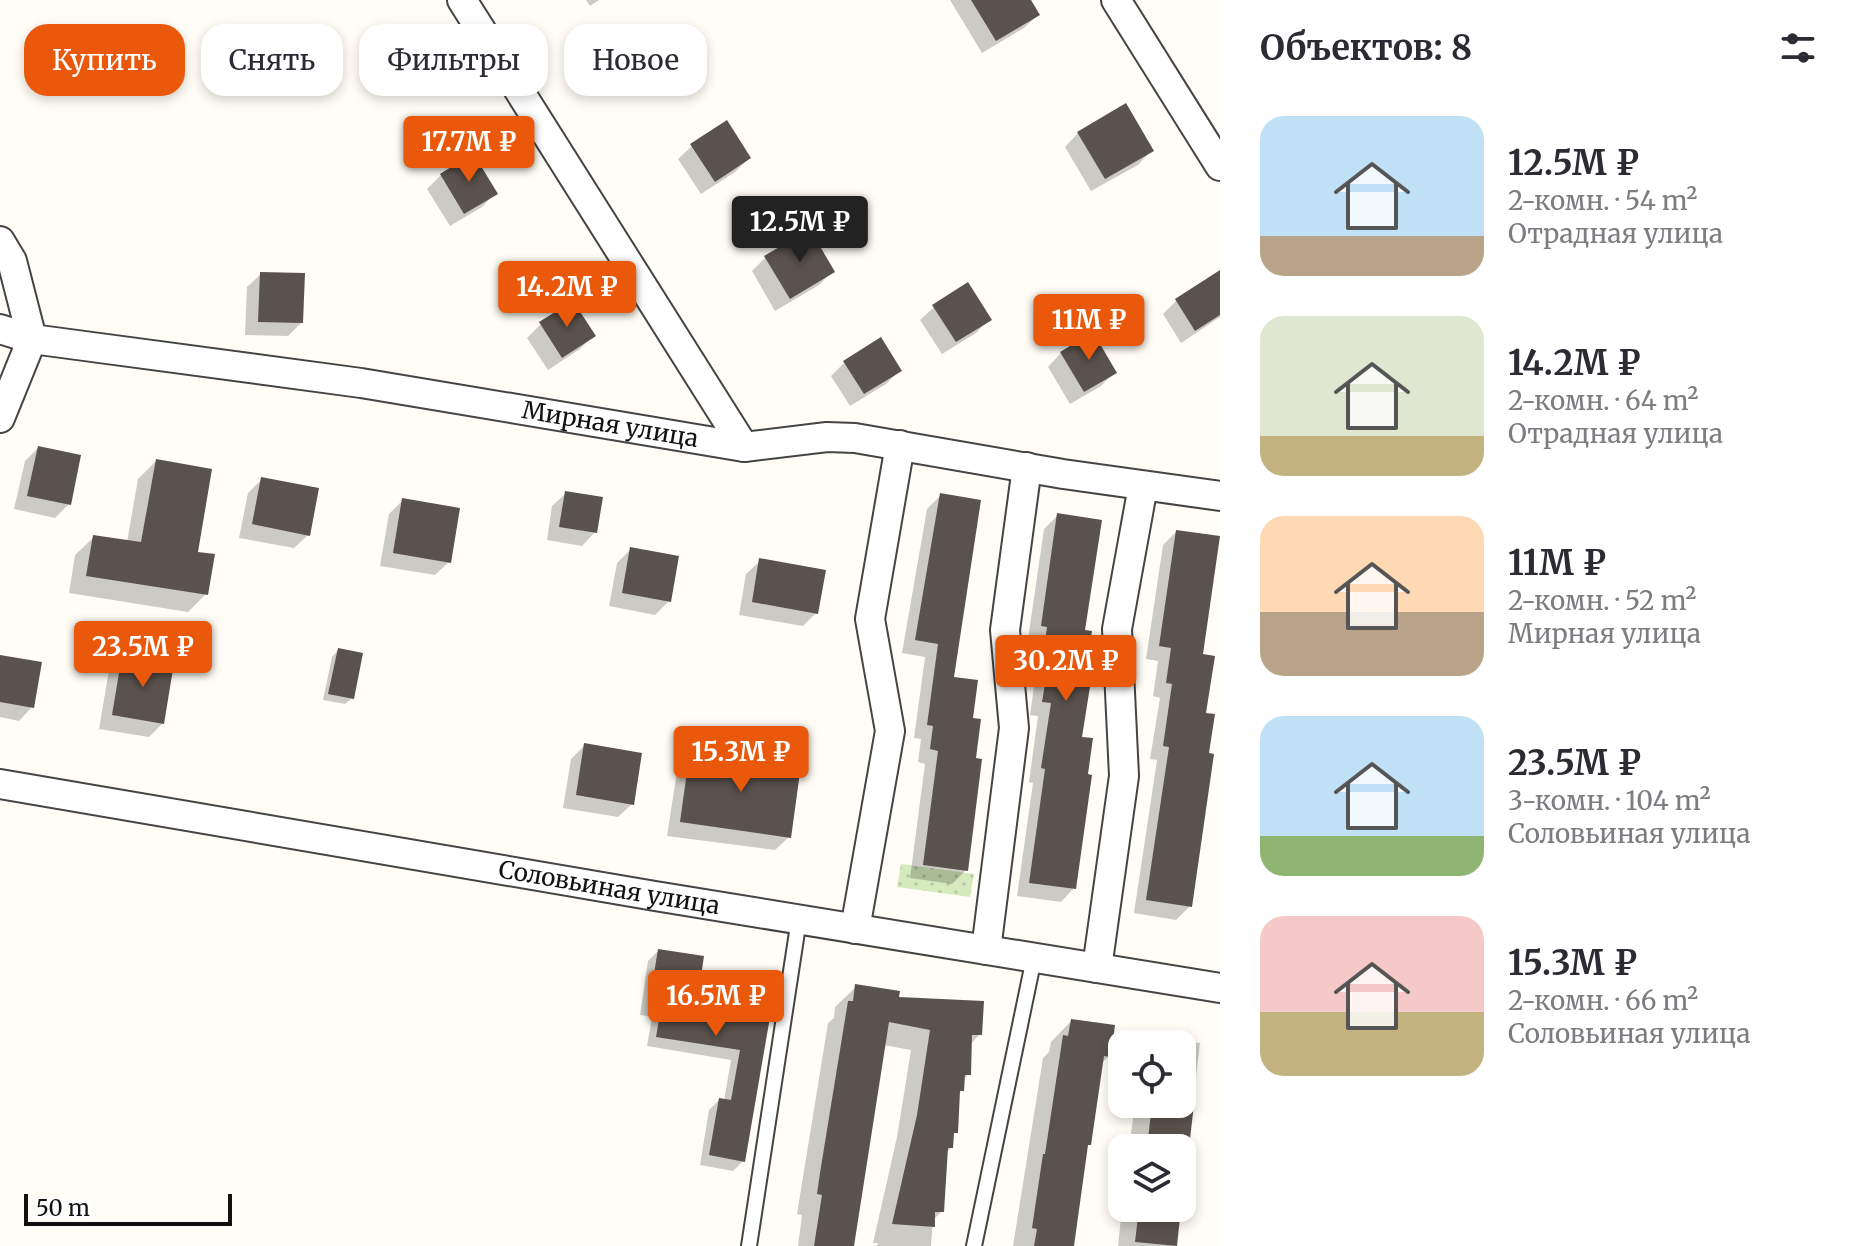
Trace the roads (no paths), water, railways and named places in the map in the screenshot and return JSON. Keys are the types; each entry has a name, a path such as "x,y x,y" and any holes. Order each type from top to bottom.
{"street":[{"path":"462,0 744,447"},
{"path":"1116,0 1220,166"},
{"path":"0,241 12,261 32,339 0,418"},
{"name":"Мирная улица","path":"0,329 32,339 361,383 744,447 827,437 855,438 1220,496"},
{"path":"855,929 890,731 870,619 900,445"},
{"path":"986,950 1014,728 1005,630 1027,467"},
{"path":"1097,968 1124,776 1117,629 1143,486"},
{"name":"Соловьиная улица","path":"0,784 1034,958 1219,981"}],"lane":[{"path":"749,1246 799,919"},
{"path":"974,1246 1034,958"}]}
